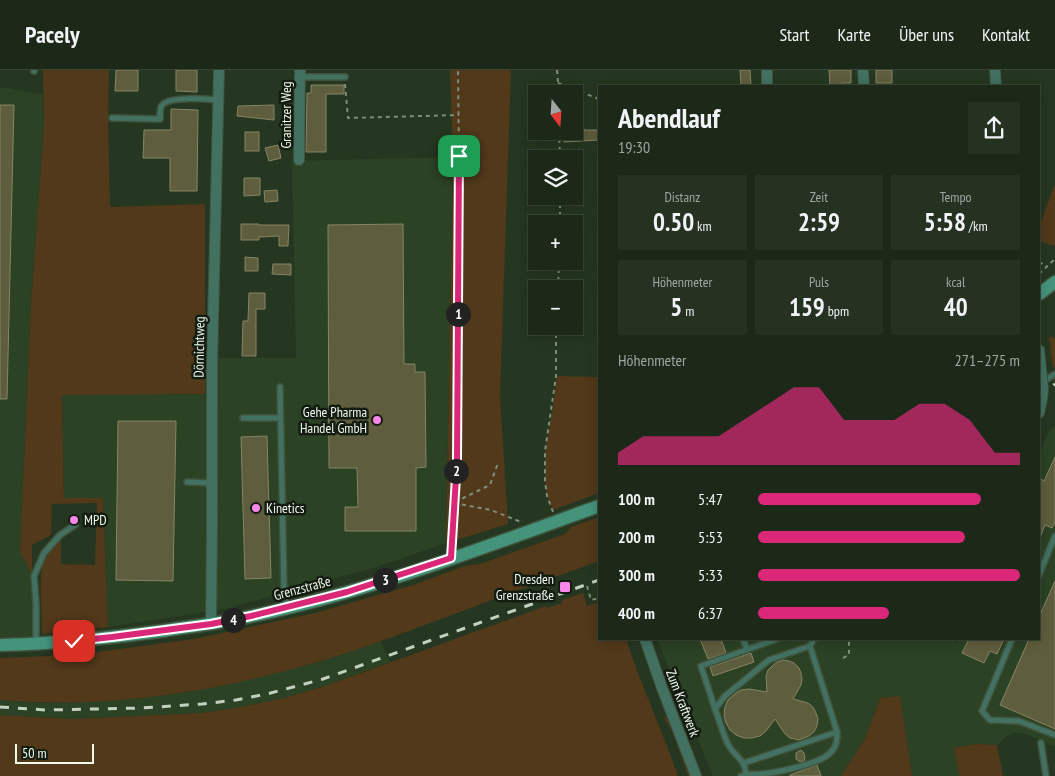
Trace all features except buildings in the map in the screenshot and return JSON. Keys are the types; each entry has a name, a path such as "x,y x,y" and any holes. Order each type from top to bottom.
{"main road":[{"path":"1040,293 1055,282"},
{"name":"Grenzstraße","path":"0,645 36,644 112,637 211,624 287,608 347,592 598,506"}],"street":[{"name":"Dörnichtweg","path":"211,624 212,364 219,70"},
{"path":"767,70 768,85"},
{"path":"863,70 864,85"},
{"path":"995,70 996,85"},
{"name":"Granitzer Weg","path":"299,160 300,73"},
{"path":"1040,355 1043,388 1040,407"},
{"name":"Zum Kraftwerk","path":"645,640 696,776"}],"lane":[{"path":"300,73 344,77"},
{"path":"112,118 160,119 161,107 164,102 172,99 219,100"},
{"path":"1040,383 1055,374"},
{"path":"280,387 284,592 287,608"},
{"path":"243,418 280,418"},
{"path":"188,482 212,483"},
{"path":"36,644 34,576 44,553 60,535 75,525"},
{"path":"1040,573 1055,536"},
{"path":"743,640 747,649"},
{"path":"774,640 701,666 729,746 744,763 744,775 761,774 824,758 830,754 838,741 838,732 810,646"},
{"path":"715,709 725,696 769,660 810,646 813,640"},
{"path":"1012,640 982,711 990,720 1019,721 1055,735"},
{"path":"744,763 838,732"},
{"path":"1041,743 1046,776"}],"path":[{"path":"451,558 457,461 458,70"},
{"path":"558,70 558,83 598,98"},
{"path":"344,77 348,118 459,115"},
{"path":"1040,273 1055,259"},
{"path":"1040,262 1047,266"},
{"path":"556,335 556,376 545,452 544,482 547,496 557,521"},
{"path":"454,503 490,485 498,463"},
{"path":"454,503 491,510 523,523 532,530"},
{"path":"587,586 592,600 598,598"},
{"path":"589,592 593,590"},
{"path":"843,658 849,655 849,640"}],"shaded area":[{"path":"43,70 109,70 110,207 205,204 205,394 62,395 64,498 103,498 108,627 42,634 41,582 45,556 61,539 61,564 95,565 97,503 52,504 51,535 32,545 32,574 20,552 31,302 44,126"},
{"path":"450,70 511,70 500,396 508,524 446,543 453,157"},
{"path":"0,87 43,94 44,125 31,302 20,552 34,576 36,644 0,645"},
{"path":"453,157 446,543 383,565 225,609 108,627 103,498 64,498 62,394 204,394 205,358 296,358 292,161"},
{"path":"1055,186 1054,246 1040,241 1040,225"},
{"path":"1052,336 1055,339 1055,367 1053,368 1049,338"},
{"path":"557,376 598,377 598,493 553,510 547,496 545,481 545,451"},
{"path":"1055,426 1055,747 1023,733 1014,733 1007,736 997,745 976,744 954,748 959,776 912,776 899,696 880,698 865,739 841,776 713,776 657,640 952,640 956,644 958,640 1040,640 1040,452 1049,430"},
{"path":"598,517 598,561 328,659 234,683 156,696 78,702 0,700 0,658 74,655 194,639 315,613 413,585 465,566 480,564 565,534 571,527"},
{"path":"583,593 587,606 598,602 598,640 626,640 678,776 0,776 0,715 73,719 201,713 236,708 284,698 325,686 546,606 547,608 562,603 562,600"},
{"path":"381,641 390,662 325,686 284,698 236,708 201,713 73,719 0,715 0,700 46,703 112,700 177,694 273,674 335,657"},
{"path":"900,696 912,776 841,776 865,739 880,698"},
{"path":"663,716 666,717 675,732 691,776 688,776 673,733"},
{"path":"976,744 997,745 1003,776 959,776 954,748"}],"railway":[{"path":"1040,395 1055,384"},
{"path":"0,707 46,710 141,708 202,704 267,694 323,679 598,580"}],"place":[{"name":"Gehe Pharma Handel GmbH","path":"377,420"},
{"name":"Kinetics","path":"256,508"},
{"name":"MPD","path":"74,520"},
{"name":"Dresden Grenzstraße","path":"565,587"}],"route":[{"path":"74,641 211,624 251,616 347,592 451,558 457,461 459,156"}]}
